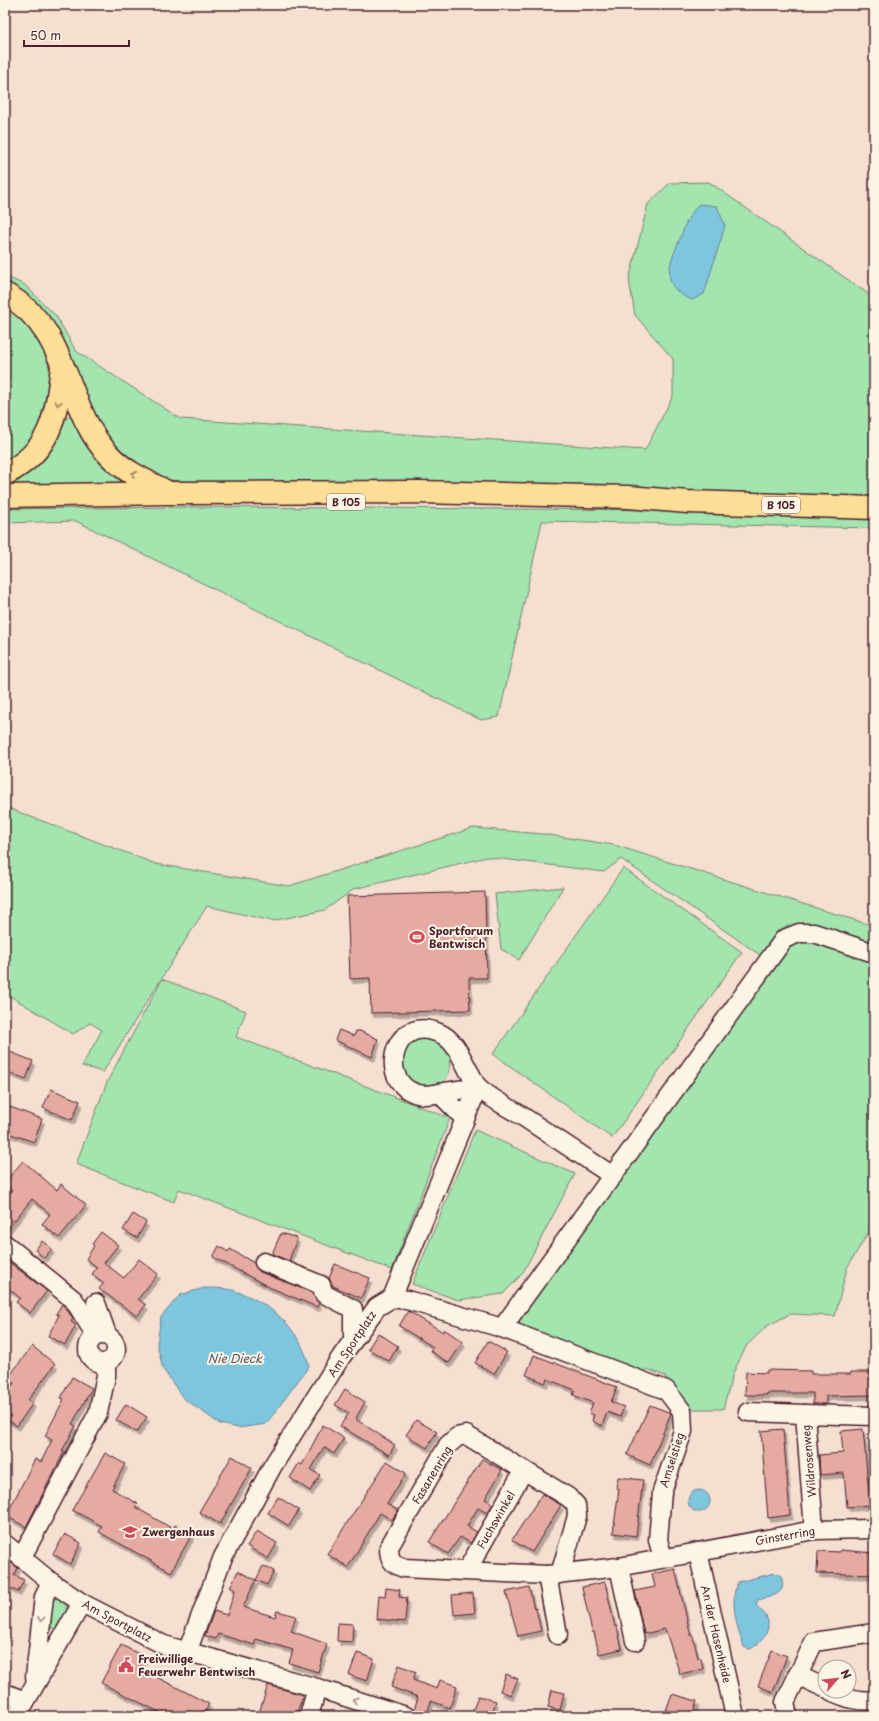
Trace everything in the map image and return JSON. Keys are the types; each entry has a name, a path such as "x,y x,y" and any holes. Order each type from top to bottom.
{"highway":[{"path":"5,294 28,310 42,325 62,365 90,429 108,454 126,470 168,493"},
{"path":"5,474 22,464 33,453 51,428 59,402 62,365"},
{"name":"B 105","path":"5,496 168,493 419,492 628,497 688,502 874,508"},
{"name":"B 105","path":"5,505 190,502 629,504 688,502"}],"street":[{"path":"478,1087 392,1298 407,1300 502,1328 784,939 799,933 814,933 874,953"},
{"path":"478,1087 424,1094 410,1090 400,1081 395,1071 393,1061 395,1050 400,1040 411,1032 428,1029 447,1037 456,1047 478,1087 613,1176"},
{"path":"440,1093 465,1119"},
{"path":"5,1244 74,1300 102,1336"},
{"path":"264,1262 321,1285 324,1294 353,1308 353,1341"},
{"name":"Am Sportplatz","path":"186,1652 223,1557 272,1467 353,1341 377,1307 392,1298"},
{"path":"96,1303 102,1336"},
{"name":"Amselstieg","path":"502,1328 666,1390 682,1411 683,1431 662,1492 658,1540 663,1558"},
{"path":"22,1557 98,1413 106,1376 106,1363 94,1361 90,1357 88,1345 102,1336"},
{"path":"748,1412 805,1414"},
{"name":"Wildrosenweg","path":"814,1530 805,1414 874,1416"},
{"name":"Fasanenring","path":"558,1636 553,1574 577,1516 576,1505 568,1497 466,1435 457,1437 448,1445 389,1547 389,1558 393,1564 404,1568 553,1574 620,1567 698,1552"},
{"name":"Fuchswinkel","path":"467,1570 524,1470"},
{"name":"Ginsterring","path":"698,1552 814,1530 874,1529"},
{"name":"Am Sportplatz","path":"5,1544 51,1582 82,1603 164,1645 317,1688 406,1716"},
{"name":"An der Hasenheide","path":"698,1552 735,1716"},
{"path":"620,1567 635,1641"},
{"path":"34,1685 44,1597 51,1582"},
{"path":"5,1693 21,1709 82,1603"},
{"path":"788,1716 785,1702 814,1642 874,1633"},
{"path":"797,1675 817,1684"},
{"path":"309,1716 317,1688"},
{"path":"850,1699 860,1702 874,1700"}],"green space":[{"path":"709,182 874,298 874,499 498,489 458,482 185,482 158,478 120,457 5,284 5,276 25,285 56,316 76,351 181,419 645,450 673,396 673,359 635,315 629,280 648,204 670,183"},
{"path":"5,307 14,312 31,328 45,351 51,376 51,401 29,447 5,467"},
{"path":"69,416 85,445 106,469 125,484 12,485 32,471 44,459 51,450 64,422"},
{"path":"190,507 679,510 874,517 874,528 542,521 499,717 481,720 76,521 5,523 5,509"},
{"path":"5,807 156,864 289,886 473,828 543,834 614,845 874,926 874,947 818,928 786,926 760,955 621,859 604,872 487,857 354,889 325,910 272,921 207,906 103,1072 82,1066 102,1030 90,1023 73,1034 5,993"},
{"path":"623,868 742,952 612,1138 493,1054"},
{"path":"563,887 519,960 501,949 495,894"},
{"path":"814,941 874,958 874,1223 847,1268 835,1316 790,1314 767,1326 747,1345 733,1373 723,1409 684,1409 665,1376 647,1369 642,1377 520,1326 519,1317 784,947 798,942"},
{"path":"162,979 246,1011 236,1037 450,1118 392,1270 179,1189 174,1202 76,1164 107,1082"},
{"path":"420,1036 439,1040 449,1053 450,1068 448,1075 438,1086 430,1089 420,1087 404,1080 399,1053 404,1045"},
{"path":"475,1130 575,1174 522,1274 503,1294 458,1300 412,1284"},
{"path":"57,1598 66,1605 67,1610 55,1629 47,1626 52,1600"}],"water":[{"path":"699,204 717,206 725,226 704,294 692,300 682,295 671,282 670,266 686,224"},
{"name":"Nie Dieck","path":"204,1288 222,1288 232,1290 258,1301 281,1318 290,1328 305,1352 309,1366 266,1424 238,1428 220,1424 183,1398 163,1369 157,1344 161,1317 180,1295"},
{"path":"699,1490 707,1493 710,1501 707,1509 699,1512 691,1509 688,1501 691,1493"},
{"path":"775,1573 781,1576 783,1582 780,1591 773,1596 758,1600 756,1604 766,1616 768,1621 767,1631 759,1643 750,1649 744,1647 735,1614 735,1589 738,1582"}],"building":[{"name":"Sportforum Bentwisch","path":"485,892 487,978 469,978 470,1010 371,1013 370,978 350,979 347,896"},
{"path":"339,1030 354,1036 356,1031 360,1031 378,1039 372,1057 335,1040"},
{"path":"5,1050 33,1061 26,1079 5,1071"},
{"path":"51,1089 80,1101 72,1120 43,1108"},
{"path":"5,1105 42,1119 34,1142 5,1132"},
{"path":"23,1161 57,1190 61,1184 86,1205 59,1238 42,1224 50,1214 32,1199 5,1232 5,1199 12,1191 5,1185 5,1182"},
{"path":"133,1214 146,1222 137,1238 123,1230"},
{"path":"101,1232 118,1245 104,1263 124,1278 139,1259 158,1274 138,1299 146,1305 137,1316 99,1289 104,1283 92,1274 97,1267 86,1259 94,1246 92,1244"},
{"path":"281,1233 297,1238 289,1261 272,1254"},
{"path":"42,1241 52,1249 44,1258 35,1250"},
{"path":"219,1246 228,1252 230,1249 254,1263 260,1272 313,1293 319,1303 317,1307 271,1288 213,1257"},
{"path":"5,1259 47,1291 30,1313 16,1302 20,1298 5,1285"},
{"path":"335,1264 370,1278 361,1298 333,1286 329,1278"},
{"path":"62,1304 73,1318 71,1322 76,1325 65,1345 48,1336 59,1315 56,1314"},
{"path":"408,1311 443,1332 444,1329 463,1342 449,1363 430,1351 433,1347 399,1326"},
{"path":"378,1333 398,1346 389,1361 368,1349"},
{"path":"488,1341 507,1352 494,1374 475,1363"},
{"path":"32,1346 55,1364 28,1400 33,1403 17,1426 5,1418 5,1395 14,1383 8,1378"},
{"path":"534,1355 617,1387 611,1402 624,1407 620,1417 607,1412 602,1426 592,1421 594,1415 589,1413 593,1403 573,1395 575,1390 547,1379 545,1383 526,1375"},
{"path":"767,1370 811,1371 811,1374 851,1374 851,1372 874,1372 874,1395 826,1396 826,1404 813,1404 813,1393 767,1393 767,1395 745,1395 746,1372 767,1373"},
{"path":"72,1377 92,1388 72,1424 76,1426 62,1451 64,1452 26,1527 6,1516 35,1459 41,1462 52,1440 45,1436 64,1399 61,1398"},
{"path":"345,1389 365,1402 356,1418 357,1420 395,1445 389,1455 340,1426 349,1413 335,1405"},
{"path":"126,1404 147,1417 137,1432 116,1420"},
{"path":"650,1405 671,1413 650,1465 627,1455"},
{"path":"416,1420 437,1432 427,1448 406,1435"},
{"path":"323,1425 344,1438 334,1454 324,1447 311,1470 320,1475 310,1491 290,1478 299,1463 302,1465"},
{"path":"783,1429 790,1515 768,1518 761,1431"},
{"path":"863,1429 870,1505 847,1507 844,1473 820,1475 819,1455 843,1453 841,1431"},
{"path":"105,1453 125,1464 112,1489 138,1504 135,1507 173,1529 175,1525 192,1534 171,1572 99,1532 102,1526 72,1510"},
{"path":"232,1456 252,1468 220,1524 199,1512"},
{"path":"482,1459 502,1470 485,1499 493,1504 487,1513 478,1508 467,1526 477,1532 471,1543 460,1537 448,1554 429,1542"},
{"path":"387,1461 406,1473 387,1504 398,1510 392,1520 380,1513 348,1567 327,1554"},
{"path":"618,1477 643,1480 636,1536 613,1533 619,1489 616,1488"},
{"path":"542,1494 561,1505 532,1552 512,1540"},
{"path":"278,1497 299,1510 289,1526 268,1513"},
{"path":"257,1531 277,1543 268,1559 247,1546"},
{"path":"65,1534 81,1543 70,1564 53,1554"},
{"path":"840,1550 874,1553 874,1575 817,1573 818,1551 840,1552"},
{"path":"5,1558 18,1568 14,1575 24,1580 18,1592 8,1587 5,1594"},
{"path":"263,1566 274,1571 267,1585 256,1580"},
{"path":"675,1569 691,1636 693,1636 698,1658 701,1658 703,1669 680,1674 665,1629 644,1634 635,1591 655,1587 652,1574"},
{"path":"238,1571 256,1580 243,1607 275,1617 277,1611 296,1616 291,1631 327,1644 318,1672 289,1663 293,1650 256,1639 254,1645 218,1634 216,1639 205,1636 214,1611 227,1615 235,1590 230,1587"},
{"path":"605,1582 615,1627 617,1626 622,1649 599,1654 594,1632 592,1632 582,1587"},
{"path":"529,1587 534,1609 536,1608 541,1631 518,1636 506,1592"},
{"path":"386,1588 400,1590 399,1597 407,1598 405,1622 377,1619 379,1595 385,1596"},
{"path":"473,1593 475,1613 454,1615 452,1595"},
{"path":"338,1623 353,1624 352,1642 337,1641"},
{"path":"121,1645 145,1657 139,1668 209,1704 203,1716 167,1716 101,1683"},
{"path":"772,1650 787,1656 773,1692 758,1686"},
{"path":"357,1653 374,1659 367,1681 349,1675"},
{"path":"399,1665 416,1672 413,1680 437,1689 440,1680 457,1686 450,1708 431,1701 427,1715 414,1710 418,1697 391,1687"},
{"path":"506,1674 518,1679 511,1695 500,1691"},
{"path":"268,1685 303,1695 296,1716 258,1716"},
{"path":"552,1690 564,1693 560,1710 548,1707"},
{"path":"672,1694 697,1701 692,1716 664,1716"},
{"path":"478,1696 496,1701 491,1716 471,1716"}],"place":[{"name":"Sportforum Bentwisch","path":"417,937"},
{"name":"Zwergenhaus","path":"130,1532"},
{"name":"Freiwillige Feuerwehr Bentwisch","path":"126,1665"}]}
